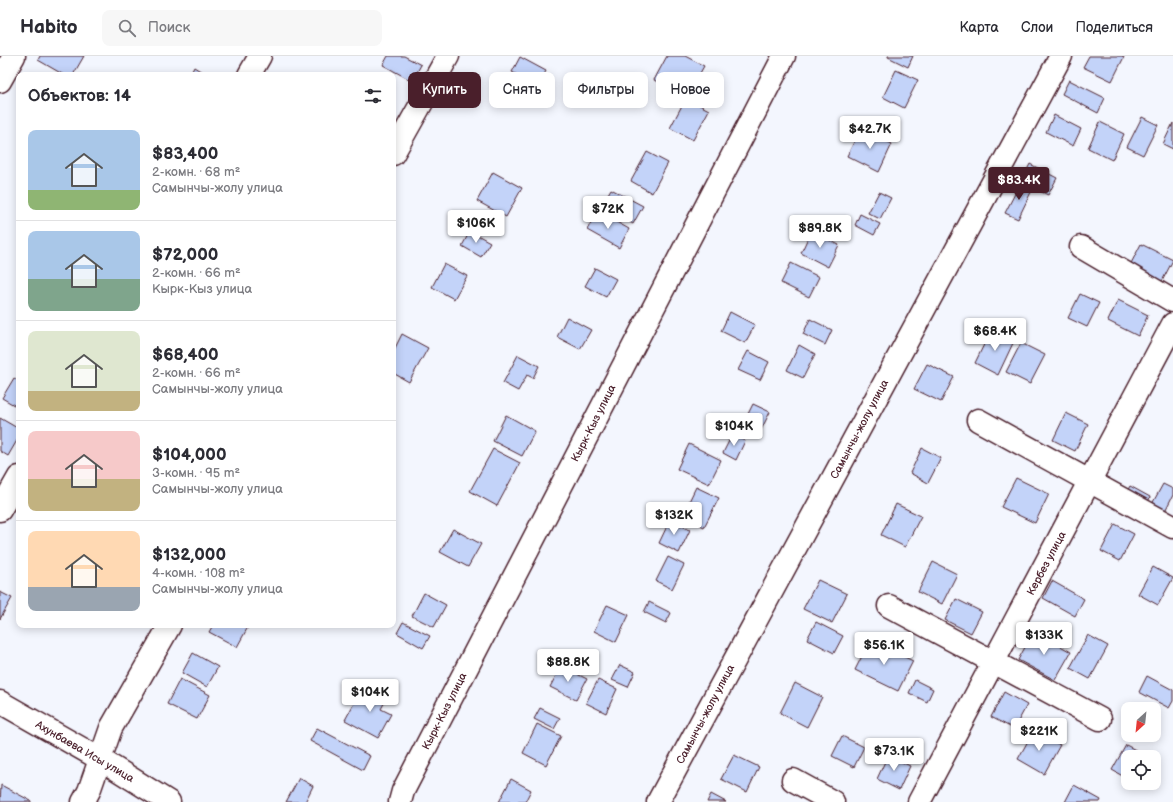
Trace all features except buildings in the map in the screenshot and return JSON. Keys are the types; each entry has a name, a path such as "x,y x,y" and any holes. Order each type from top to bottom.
{"street":[{"path":"0,81 14,56"},
{"path":"251,72 260,56"},
{"path":"396,149 448,56"},
{"name":"Кырк-Кыз улица","path":"399,798 784,56"},
{"name":"Самынчы-жолу улица","path":"658,802 1061,56"},
{"path":"1081,247 1173,301"},
{"name":"Кербез улица","path":"919,802 1173,324"},
{"path":"978,420 1173,527"},
{"path":"0,510 16,482"},
{"path":"889,606 1100,719"},
{"path":"83,802 89,791 111,728 168,628"},
{"name":"Ахунбаева Исы улица","path":"0,702 100,759 169,802"},
{"path":"793,780 833,802"}]}
